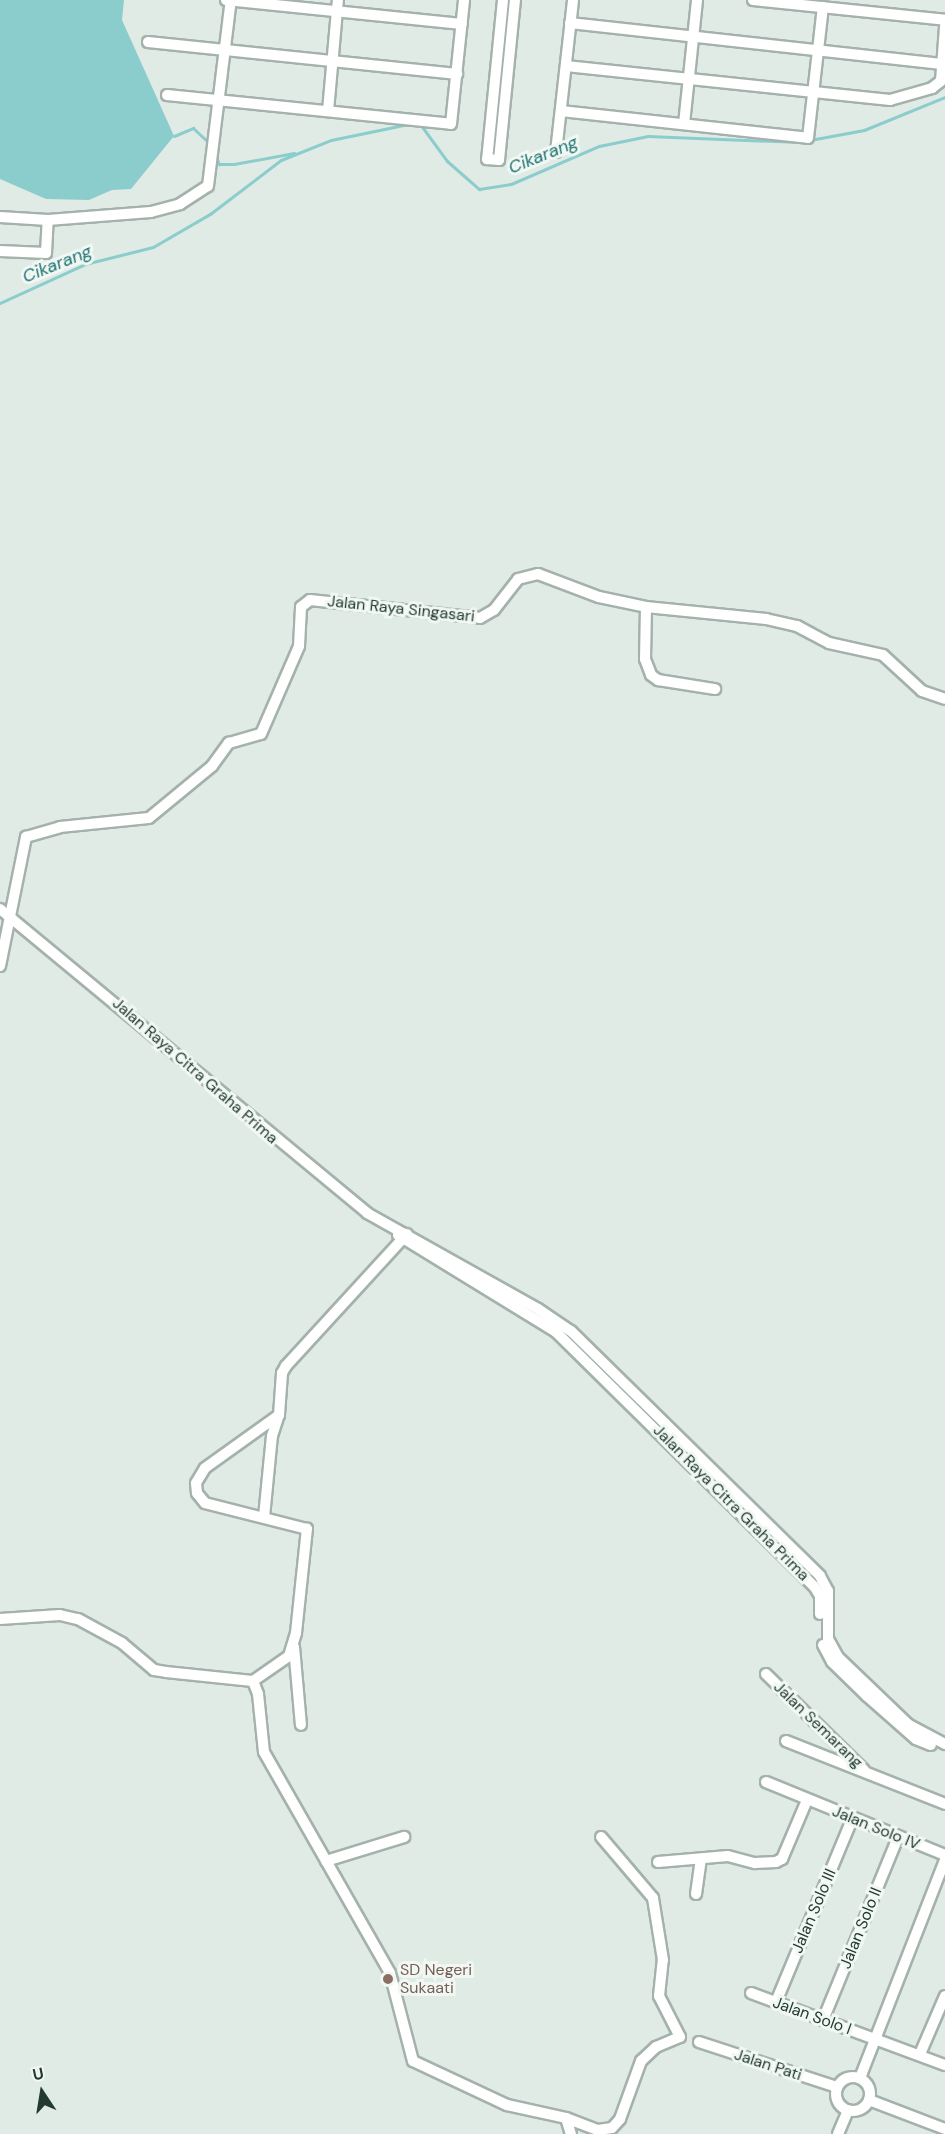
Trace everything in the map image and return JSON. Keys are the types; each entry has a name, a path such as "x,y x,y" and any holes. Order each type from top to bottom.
{"street":[{"path":"225,0 337,6 462,24"},
{"path":"0,217 48,220 151,212 196,196 208,186 213,170 231,0"},
{"path":"167,95 451,124 464,0"},
{"path":"503,0 487,159 499,160 515,0"},
{"path":"556,152 573,0"},
{"path":"684,124 697,0"},
{"path":"753,0 945,20"},
{"path":"328,111 337,6"},
{"path":"561,111 808,138 823,7"},
{"path":"570,23 942,64"},
{"path":"566,66 890,100 932,88 940,81 945,26"},
{"path":"148,42 457,74"},
{"path":"0,251 46,253 48,220"},
{"name":"Jalan Raya Singasari","path":"11,918 26,837 60,827 149,818 212,766 229,743 261,734 299,646 300,612 305,602 480,618 494,610 518,579 538,574 599,597 646,607 766,619 797,626 829,643 883,656 916,687 945,699"},
{"path":"646,607 645,659 651,675 658,680 715,689"},
{"name":"Jalan Raya Citra Graha Prima","path":"0,909 156,1036 324,1181 393,1227 405,1238 536,1313 814,1586 820,1596 828,1639 838,1657 909,1725 945,1744"},
{"path":"0,966 11,918"},
{"path":"264,1517 272,1436 279,1414 282,1372 405,1238"},
{"path":"279,1414 205,1468 196,1483 197,1493 205,1503 307,1528 294,1647 301,1725"},
{"path":"0,1619 60,1615 95,1626 123,1643 154,1670 253,1681 289,1656 294,1647"},
{"name":"Jalan Raya Citra Graha Prima","path":"823,1615 822,1643 832,1662 915,1739 945,1750"},
{"name":"Jalan Semarang","path":"766,1674 872,1776"},
{"path":"253,1681 258,1694 264,1752 390,1973 413,2061 507,2105 566,2118 598,2130 612,2128 620,2119 641,2061 656,2046 680,2037 659,1996 663,1960 653,1898 602,1838"},
{"name":"Jalan Semarang","path":"786,1741 945,1804"},
{"name":"Jalan Solo IV","path":"766,1782 945,1855"},
{"path":"658,1863 728,1856 764,1864 782,1859 807,1800"},
{"name":"Jalan Solo III","path":"776,2002 852,1819"},
{"path":"326,1861 404,1837"},
{"name":"Jalan Solo II","path":"823,2020 898,1837"},
{"path":"696,1894 701,1859"},
{"path":"860,2078 873,2038 945,1860"},
{"name":"Jalan Solo I","path":"751,1993 945,2065"},
{"path":"920,2054 945,1996"},
{"name":"Jalan Pati","path":"699,2042 837,2087"},
{"path":"852,2077 860,2078 871,2092 869,2100 864,2108 848,2110 840,2105 837,2087 852,2077"},
{"path":"869,2100 945,2129"},
{"path":"838,2134 848,2110"},
{"path":"566,2118 571,2134"}],"water":[{"path":"0,0 124,0 122,20 174,136 131,189 112,190 89,200 46,199 0,179"}],"waterway":[{"name":"Cikarang","path":"810,140 864,130 945,97"},
{"name":"Cikarang","path":"0,303 85,264 153,247 210,214 281,160 331,140 408,124"},
{"name":"Cikarang","path":"420,124 447,161 479,189 511,184 599,146 648,136 800,142"},
{"path":"174,136 193,128 209,143"},
{"path":"216,157 219,164 234,164 294,153"}],"place":[{"name":"SD Negeri Sukaati","path":"388,1979"}]}
